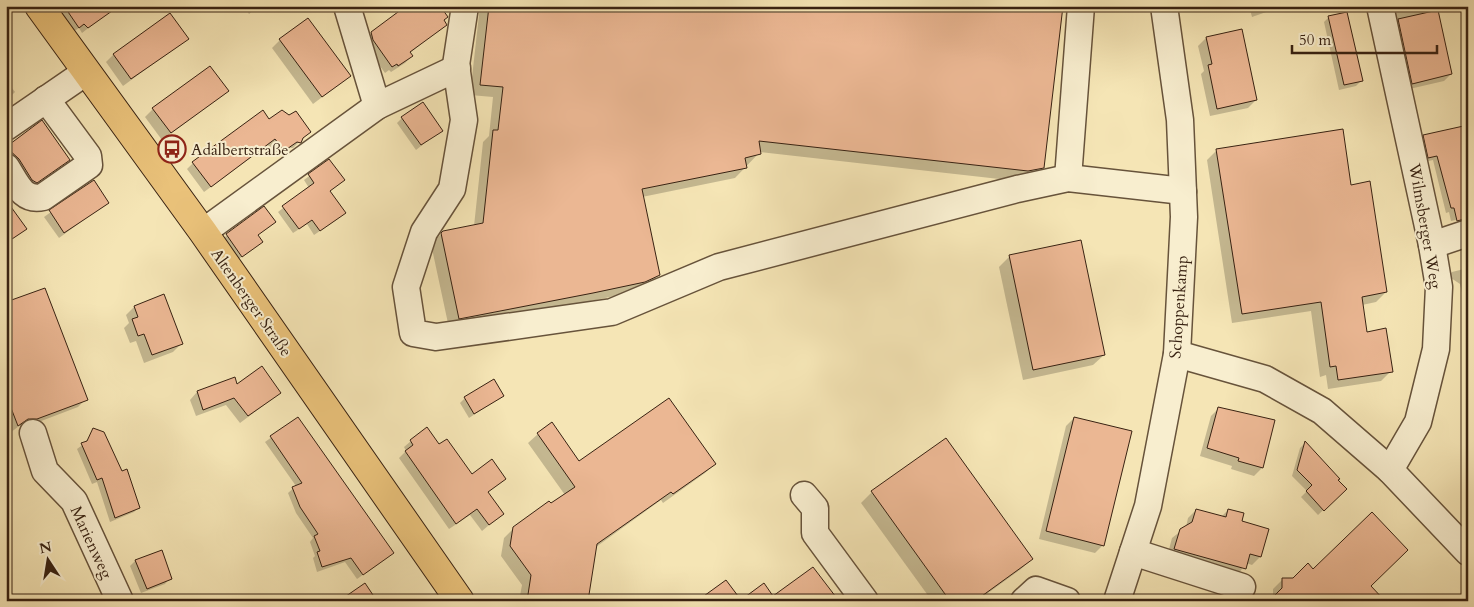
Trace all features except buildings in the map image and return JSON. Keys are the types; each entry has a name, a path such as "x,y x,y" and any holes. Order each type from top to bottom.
{"main road":[{"name":"Altenberger Straße","path":"39,6 203,232 460,601"}],"street":[{"path":"347,6 377,106"},
{"path":"465,6 457,68 464,120 452,189 424,232 406,286 413,333 436,337 612,312 720,267 1017,189 1068,178 1183,191"},
{"path":"1068,178 1081,6"},
{"name":"Schoppenkamp","path":"1117,601 1148,506 1177,354 1183,191 1180,120 1164,6"},
{"name":"Wilmsberger Weg","path":"1380,6 1432,245 1439,286 1436,349 1418,422 1390,470"},
{"path":"203,232 377,106 413,87 457,68"},
{"path":"6,127 86,72"},
{"path":"6,167 25,195 35,199 43,197 89,165 88,156 46,99"},
{"path":"1432,245 1468,233"},
{"path":"1177,354 1265,378 1322,411 1390,470 1468,552"},
{"name":"Marienweg","path":"33,433 45,471 74,501 120,601"},
{"path":"804,495 815,508 816,532 865,601"},
{"path":"1133,552 1242,587"},
{"path":"1024,601 1036,590 1067,601"}],"place":[{"name":"Adalbertstraße","path":"172,149"}]}
